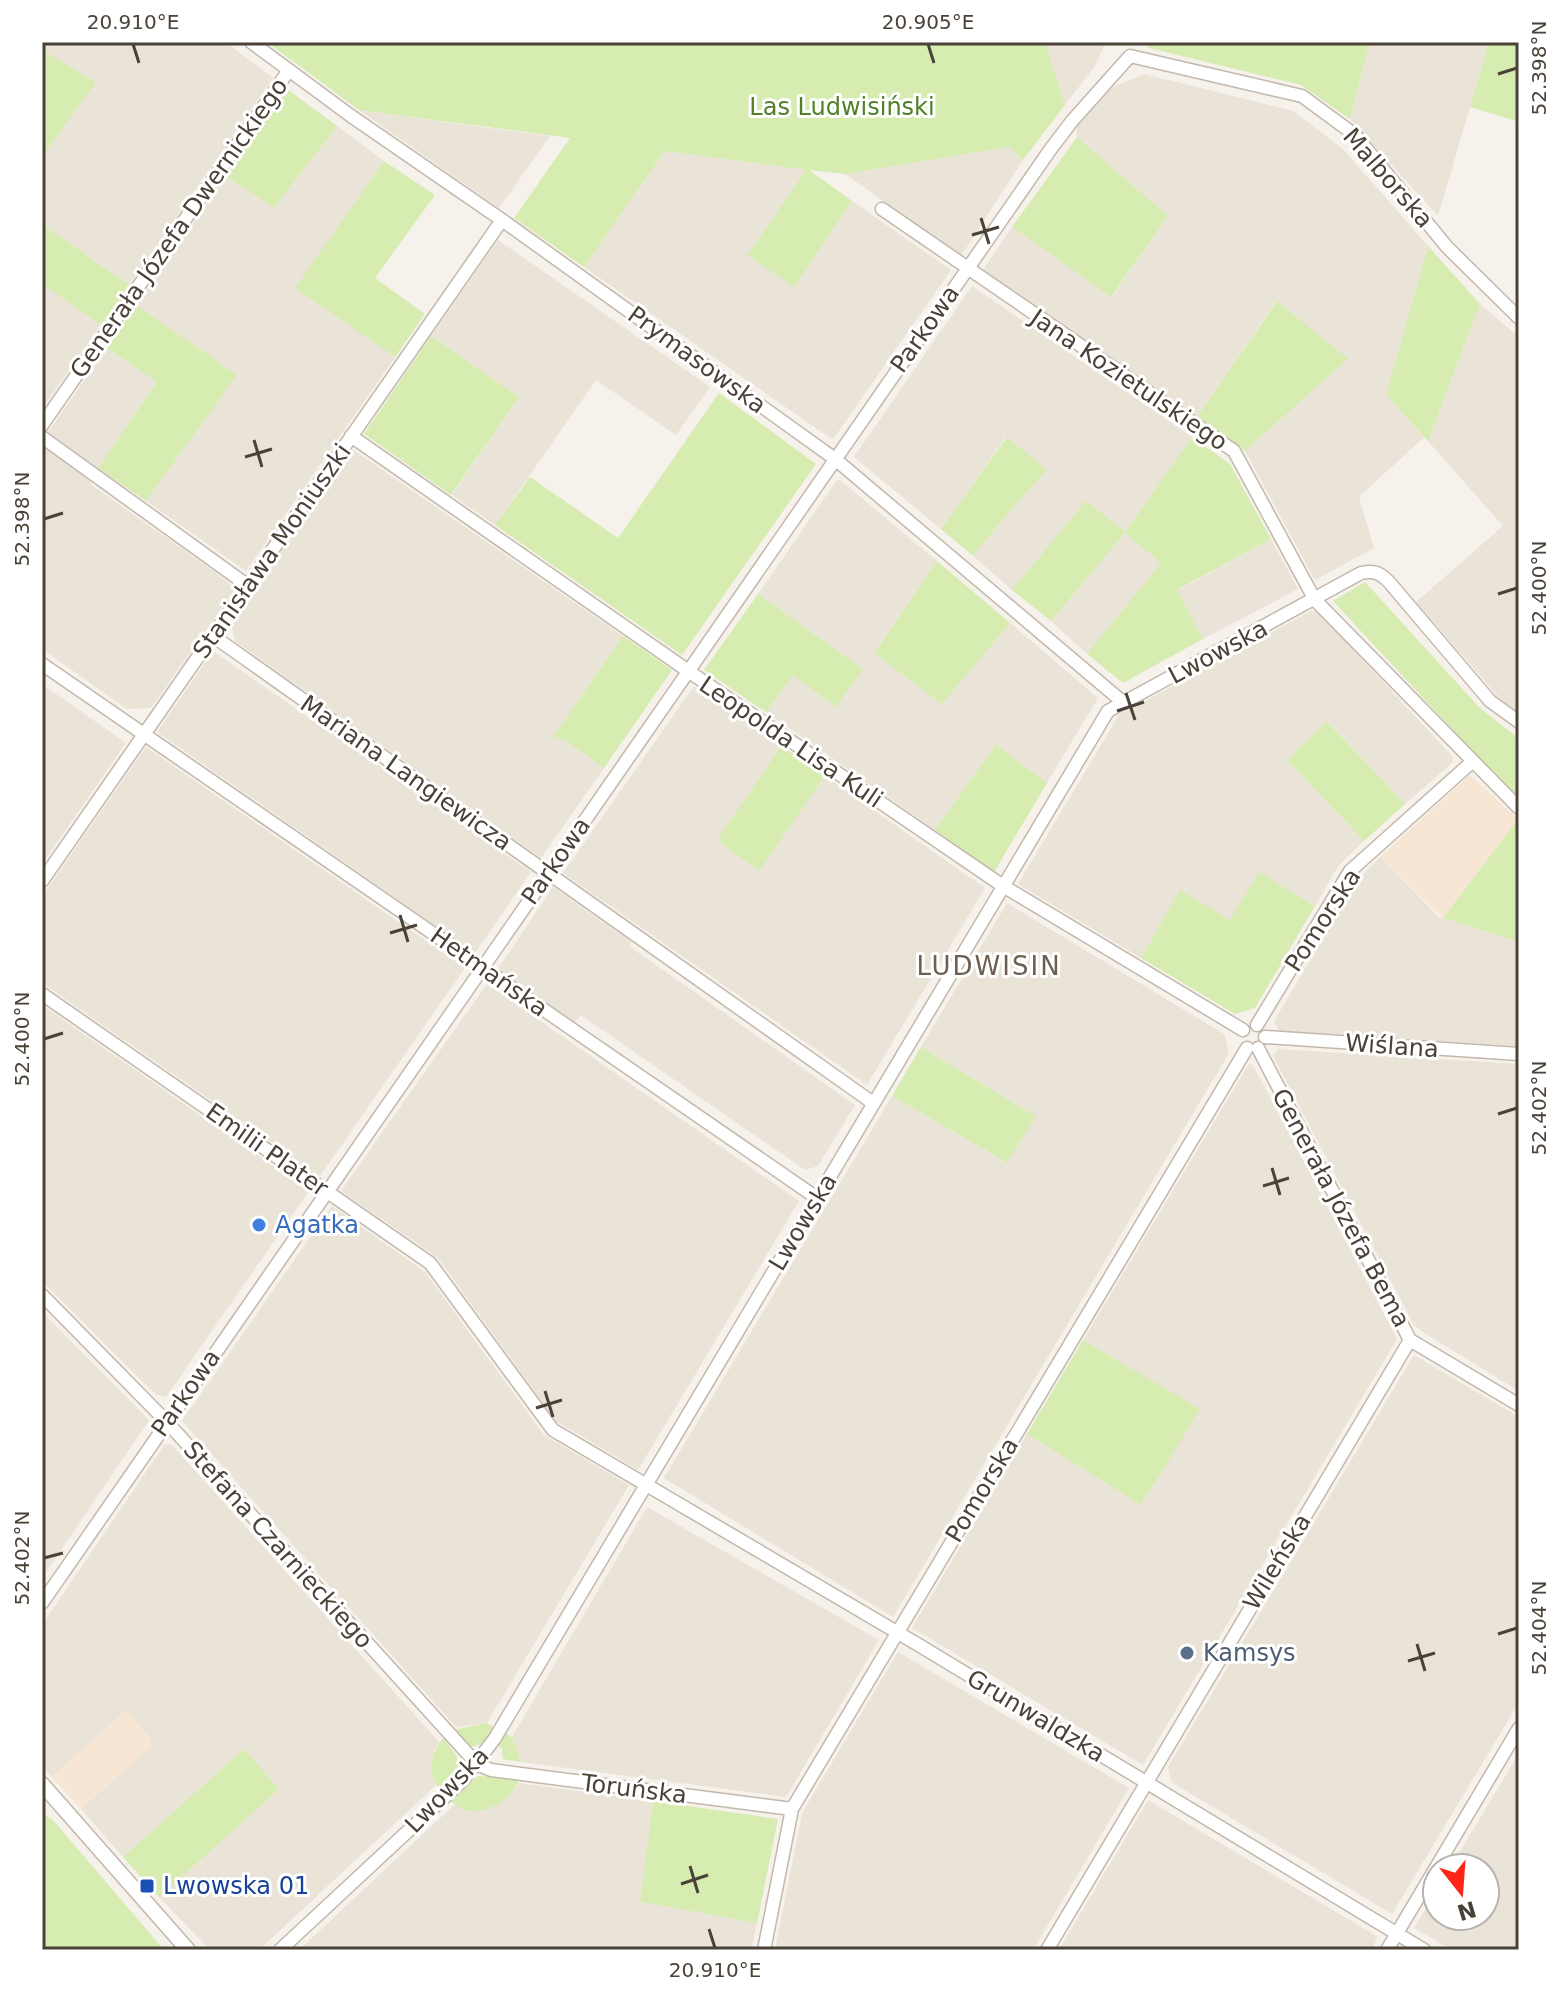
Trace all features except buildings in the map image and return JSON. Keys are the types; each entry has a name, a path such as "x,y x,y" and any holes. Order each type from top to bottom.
{"street":[{"name":"Prymasowska","path":"251,42 835,459 1124,703"},
{"path":"1130,42 1130,56"},
{"name":"Parkowa","path":"42,1603 967,269 1072,121 1130,56"},
{"name":"Malborska","path":"1130,56 1302,96 1355,135 1447,247 1519,318"},
{"name":"Generała Józefa Dwernickiego","path":"42,425 289,70"},
{"name":"Jana Kozietulskiego","path":"882,209 1234,451 1315,600 1519,808"},
{"name":"Stanisława Moniuszki","path":"42,881 502,220"},
{"name":"Leopolda Lisa Kuli","path":"351,436 1003,886 1243,1030"},
{"path":"42,437 247,585"},
{"name":"Lwowska","path":"280,1950 464,1779 495,1738 1108,711 1361,573 1381,574 1490,701 1519,722"},
{"name":"Mariana Langiewicza","path":"213,636 873,1103"},
{"name":"Hetmańska","path":"42,664 817,1198"},
{"name":"Pomorska","path":"1257,1025 1350,871 1473,761"},
{"name":"Emilii Plater","path":"42,994 430,1263 553,1430 646,1485"},
{"path":"1243,1030 1249,1025 1257,1025"},
{"name":"Generała Józefa Bema","path":"1257,1025 1262,1028 1257,1045 1410,1340 1519,1405"},
{"name":"Generała Józefa Bema","path":"1243,1030 1241,1040 1257,1045"},
{"name":"Pomorska","path":"764,1950 792,1809 896,1633 1257,1045"},
{"name":"Wiślana","path":"1257,1045 1519,1054"},
{"name":"Stefana Czarnieckiego","path":"42,1295 166,1421 477,1764"},
{"name":"Wileńska","path":"1047,1950 1410,1340"},
{"name":"Grunwaldzka","path":"646,1485 1424,1950"},
{"path":"1387,1950 1519,1728"},
{"name":"Toruńska","path":"477,1764 491,1770 792,1809"},
{"path":"42,1784 188,1950"},
{"path":"42,1799 69,1815"}],"shaded area":[{"path":"42,42 226,42 273,78 129,285 42,224 42,157 95,82 42,50"},
{"path":"1045,42 1106,42 1094,67 1065,105"},
{"path":"1370,42 1489,42 1438,216 1350,119"},
{"path":"1144,74 1293,111 1343,149 1428,246 1386,395 1424,437 1359,497 1374,548 1315,580 1245,451 1347,360 1276,301 1196,418 983,270 1012,227 1112,297 1168,216 1077,137 1076,127 1113,87"},
{"path":"359,110 489,128 550,136 499,208"},
{"path":"337,126 384,161 296,288 395,357 246,571 146,501 236,375 136,305 226,176 274,208"},
{"path":"1009,147 1023,160 961,256 845,174"},
{"path":"665,151 807,170 794,286 852,201 951,270 834,438 584,267"},
{"path":"498,240 710,387 676,435 596,380 495,525 452,495 519,397 431,336"},
{"path":"42,284 101,325 42,409"},
{"path":"972,286 1192,437 1125,532 1162,563 1087,654 1051,621 1125,533 1086,502 1012,590 973,556 1046,471 1006,437 941,529 854,457"},
{"path":"1480,304 1519,337 1519,712 1504,703 1416,602 1503,526 1428,441"},
{"path":"107,348 157,382 98,468 48,432"},
{"path":"42,445 92,479 90,484 235,589 151,708 127,709 42,649"},
{"path":"352,449 623,636 553,737 566,741 604,768 541,858 235,641 231,624"},
{"path":"837,480 937,561 874,652 942,703 1010,623 1098,698 1047,783 996,744 935,830 766,712 793,675 863,669 758,594"},
{"path":"1271,539 1298,589 1203,639 1177,591"},
{"path":"1311,611 1318,612 1452,756 1453,762 1405,804 1328,721 1287,760 1364,841 1339,865 1315,906 1259,873 1230,921 1180,891 1141,958 1018,884 1119,715"},
{"path":"213,651 531,872 475,953 157,732"},
{"path":"42,684 126,743 42,864"},
{"path":"694,686 781,746 717,840 759,870 825,776 985,888 867,1085 563,873"},
{"path":"146,747 465,968 320,1176 42,983 42,896"},
{"path":"1470,775 1518,819 1443,918 1380,857"},
{"path":"1380,857 1439,917 1519,942 1519,1046 1279,1031 1274,1021 1346,900 1361,877"},
{"path":"553,887 631,942 629,946 855,1105 818,1166 805,1170 581,1015 574,1023 498,969"},
{"path":"1007,903 1224,1034 1229,1053 893,1617 664,1478 892,1096 1006,1163 1030,1112 921,1047"},
{"path":"487,984 799,1201 638,1470 556,1421 437,1257 341,1191"},
{"path":"42,1005 309,1191 166,1397 155,1394 42,1281"},
{"path":"1278,1049 1519,1064 1519,1391 1414,1325 1273,1056"},
{"path":"1249,1064 1253,1065 1397,1339 1143,1765 912,1628 1027,1434 1141,1505 1199,1409 1083,1340"},
{"path":"332,1206 425,1272 544,1435 629,1485 487,1723 456,1727 182,1421"},
{"path":"42,1312 149,1420 42,1578"},
{"path":"1414,1355 1519,1417 1519,1702 1429,1852 1421,1852 1421,1866 1392,1914 1171,1782 1168,1767"},
{"path":"165,1444 172,1445 439,1742 434,1751 433,1776 436,1785 259,1950 210,1950 159,1897 278,1789 244,1749 123,1857 81,1809 150,1747 126,1711 52,1777 42,1767 42,1625"},
{"path":"647,1507 879,1640 786,1797 521,1762 512,1737"},
{"path":"898,1652 1129,1788 1033,1950 775,1950 802,1813"},
{"path":"126,1710 151,1739 151,1747 81,1809 52,1777"},
{"path":"1519,1753 1519,1950 1452,1950 1414,1928 1421,1916 1421,1932 1501,1932 1501,1852 1460,1852"},
{"path":"518,1783 653,1801 640,1902 757,1923 751,1950 299,1950 454,1805 462,1808 514,1790"},
{"path":"1148,1800 1378,1937 1371,1950 1059,1950"}],"green space":[{"name":"Las Ludwisiński","path":"267,42 1045,42 1065,105 1023,160 1009,147 845,174 809,170 852,201 794,287 748,255 806,170 665,151 584,267 514,218 570,138 359,110"},
{"path":"1145,42 1370,42 1350,119 1301,85 1149,48"},
{"path":"1489,42 1519,42 1519,122 1470,107"},
{"path":"42,50 96,82 42,157"},
{"path":"287,89 337,126 274,208 226,176"},
{"path":"1077,137 1168,216 1111,297 1012,227"},
{"path":"384,161 435,195 375,278 425,314 395,357 295,288"},
{"path":"42,224 129,285 101,325 42,284"},
{"path":"1428,246 1480,304 1428,441 1386,395"},
{"path":"1277,301 1348,359 1245,451 1196,418"},
{"path":"136,305 237,375 146,501 98,468 157,382 107,348"},
{"path":"431,336 519,397 451,495 364,434"},
{"path":"719,393 816,464 682,655 495,525 530,477 618,538"},
{"path":"1007,437 1047,470 973,556 941,529"},
{"path":"1192,437 1230,464 1271,539 1177,590 1203,639 1123,683 1087,654 1161,563 1125,533 1051,621 1012,590 1086,501 1125,532"},
{"path":"937,561 1010,623 942,704 874,653"},
{"path":"1365,582 1479,707 1519,739 1519,797 1333,601"},
{"path":"758,594 863,669 836,707 793,675 766,712 704,670"},
{"path":"623,636 672,670 604,768 566,741 553,737"},
{"path":"1327,721 1405,804 1364,841 1287,760"},
{"path":"996,744 1047,783 994,872 935,830"},
{"path":"781,746 825,776 759,871 717,840"},
{"path":"1518,819 1519,942 1443,918"},
{"path":"1259,872 1315,906 1255,1008 1235,1014 1141,958 1180,890 1230,920"},
{"path":"921,1047 1036,1116 1007,1163 892,1096"},
{"path":"1083,1340 1200,1409 1141,1505 1027,1434"},
{"path":"487,1723 493,1727 491,1731 484,1741 475,1746 470,1746 453,1730"},
{"path":"505,1733 512,1737 521,1762 503,1759 502,1748 498,1746"},
{"path":"443,1738 458,1765 454,1777 441,1791 434,1778 432,1764"},
{"path":"244,1749 279,1789 159,1897 123,1857"},
{"path":"478,1776 519,1779 508,1796 490,1808 469,1810 451,1801"},
{"path":"653,1801 778,1819 757,1923 640,1902"},
{"path":"42,1813 52,1819 164,1950 42,1950"}],"place":[{"name":"Agatka","path":"259,1225"},
{"name":"Kamsys","path":"1187,1653"},
{"name":"Lwowska 01","path":"147,1886"}],"district":[{"name":"LUDWISIN","path":"989,966"}]}
